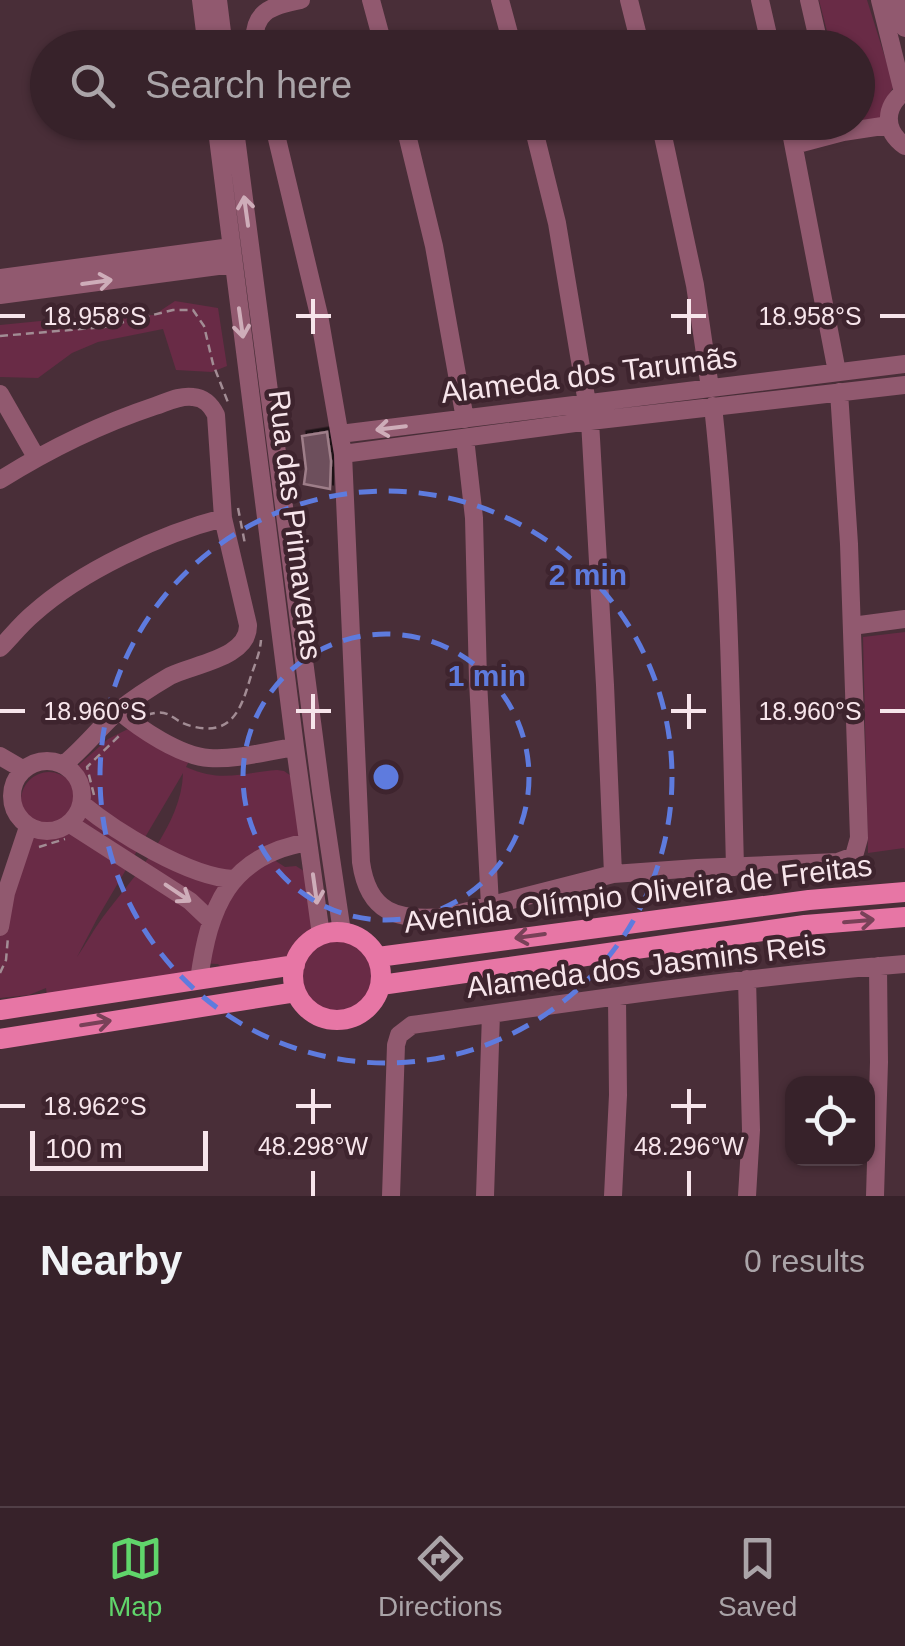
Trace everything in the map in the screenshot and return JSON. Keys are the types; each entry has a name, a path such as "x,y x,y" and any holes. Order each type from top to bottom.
{"main road":[{"name":"Avenida Olímpio Oliveira de Freitas","path":"378,957 809,900 905,892"},
{"name":"Avenida Olímpio Oliveira de Freitas","path":"381,984 804,926 905,917"},
{"path":"332,933 357,936 378,957 381,984 372,1004 354,1017 333,1020 318,1015 305,1006 296,992 294,964 309,942 332,933"},
{"path":"0,1010 294,964"},
{"path":"0,1039 296,992"},
{"path":"22,1007 24,1035"}],"street":[{"path":"201,0 205,30"},
{"path":"218,0 222,30"},
{"path":"371,0 379,30"},
{"path":"500,0 508,30"},
{"path":"628,0 636,30"},
{"path":"760,0 767,30"},
{"path":"809,0 816,30"},
{"path":"880,0 898,41 904,92 891,106 889,125 896,140 905,146"},
{"path":"897,0 905,28"},
{"path":"256,30 262,14 293,2"},
{"path":"875,126 889,125"},
{"name":"Rua das Primaveras","path":"218,140 308,842 332,933"},
{"path":"236,140 296,582 321,791 332,933"},
{"path":"277,140 320,315 340,434 361,862 371,897 385,910 402,917 444,917 613,874 838,862 854,856 859,838 850,544 839,392"},
{"path":"408,140 434,246 465,428 474,518 490,905"},
{"path":"536,140 557,223 589,412 613,874"},
{"path":"664,140 695,285 720,467 735,867"},
{"path":"793,140 838,372"},
{"path":"794,145 807,140"},
{"path":"0,278 232,256"},
{"path":"0,295 232,256"},
{"name":"Alameda dos Tarumãs","path":"340,434 525,421 712,397 774,380 905,364"},
{"path":"774,380 776,399"},
{"name":"Alameda dos Tarumãs","path":"712,397 776,399 905,384"},
{"path":"0,394 36,458"},
{"path":"0,480 106,422 192,396 212,406 217,426 223,518 248,625 246,638 237,649 170,676 119,711 63,765"},
{"name":"Alameda dos Tarumãs","path":"342,454 465,428"},
{"path":"0,648 34,612 96,569 168,535 223,518"},
{"path":"274,584 296,582"},
{"path":"852,626 905,619"},
{"path":"119,711 136,725 192,755 232,757 295,747"},
{"path":"0,756 24,770"},
{"path":"74,828 82,792 72,771 63,765 38,762 6,786 14,811 28,827 50,832 74,828 190,900 210,920"},
{"path":"301,789 321,791"},
{"path":"82,804 188,869 233,879"},
{"path":"5,928 6,893 28,827"},
{"path":"199,980 210,920 233,879 266,856 308,842"},
{"path":"142,869 154,850"},
{"name":"Alameda dos Jasmins Reis","path":"391,1196 396,1045 399,1035 412,1024 747,978 905,964"},
{"path":"876,1196 878,966"},
{"path":"747,978 751,1130 748,1196"},
{"path":"614,1196 617,997"},
{"path":"485,1196 491,1014"}],"path":[{"path":"35,848 68,839 74,828"},
{"path":"0,973 6,960 5,928"}],"shaded area":[{"path":"819,0 867,0 894,86 882,107 881,119 875,120 875,30 827,30"},
{"path":"175,301 218,308 227,366 212,372 176,370 163,329 98,342 72,353 38,378 0,377 0,325 154,315"},
{"path":"905,632 905,851 904,848 868,853 863,637"},
{"path":"136,725 192,755 186,767 199,772 231,776 277,770 294,778 303,822 298,836 265,854 285,867 296,866 310,875 311,928 287,956 222,968 218,964 196,963 191,971 47,996 46,988 29,995 0,998 0,927 30,824 54,832 72,821 80,798 72,771 108,739","holes":["183,773 181,792 154,849 77,957"]},
{"path":"49,772 68,781 77,800 68,819 49,828 30,819 21,800 30,781"},
{"path":"339,939 365,950 376,976 365,1002 339,1013 313,1002 302,976 313,950"}],"building":[{"path":"327,432 330,489 304,484 302,436"}]}
